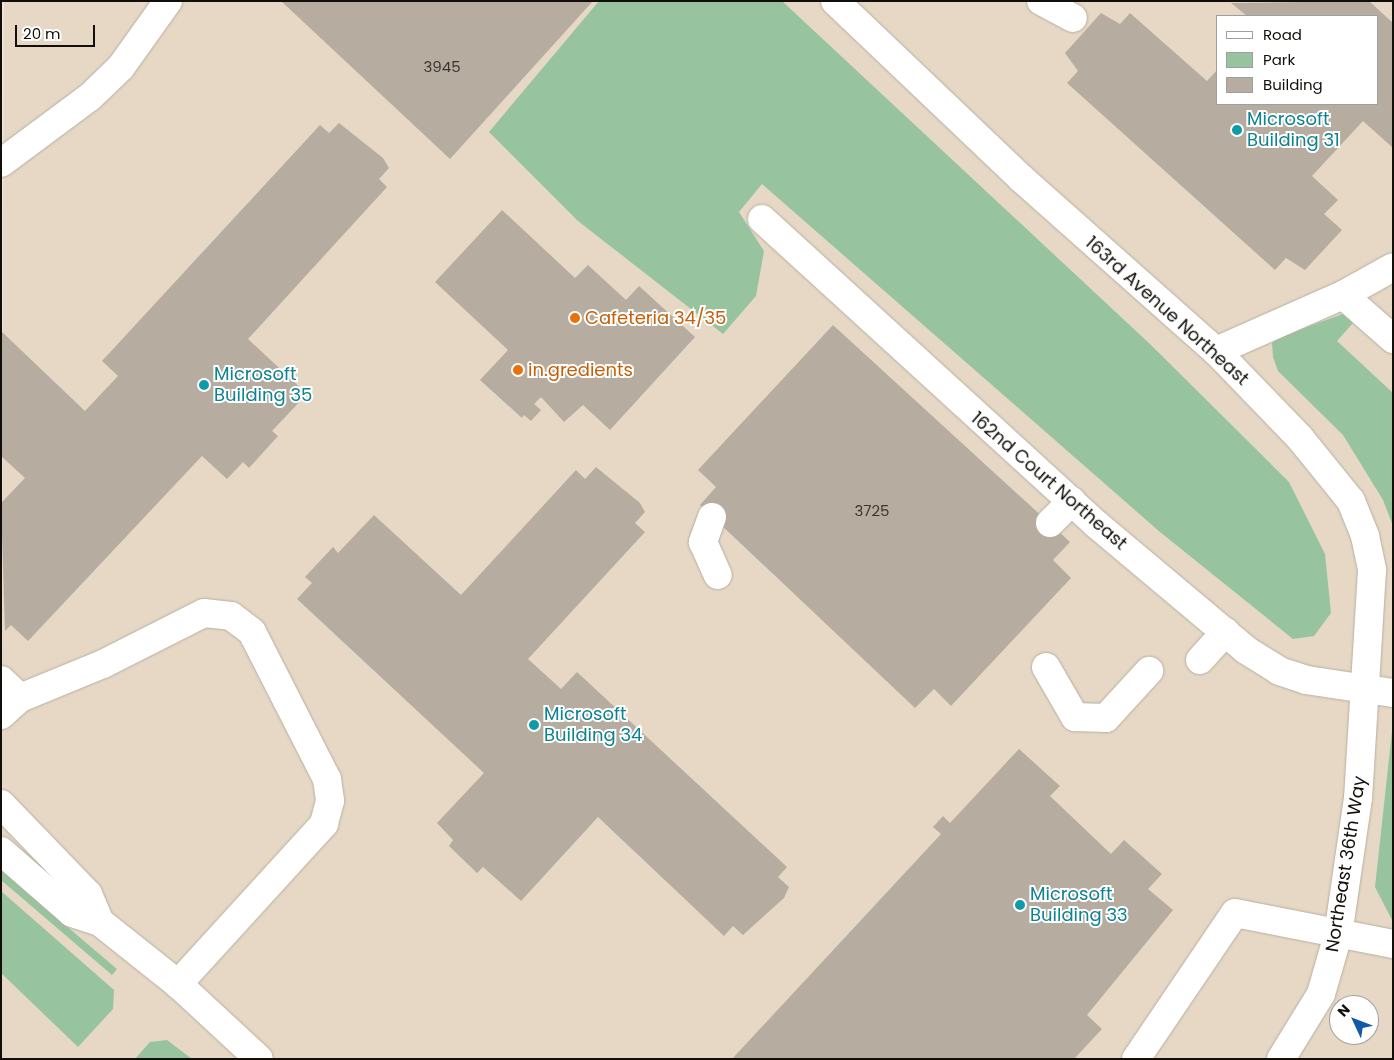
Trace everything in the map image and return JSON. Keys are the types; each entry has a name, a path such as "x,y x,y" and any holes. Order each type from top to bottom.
{"street":[{"path":"1,163 109,79 144,38 168,1"},
{"name":"163rd Avenue Northeast","path":"835,1 1022,179 1216,351 1300,438 1351,501 1365,536 1372,570 1380,690"},
{"path":"1041,1 1074,18"},
{"name":"162nd Court Northeast","path":"762,220 1072,502 1225,632 1279,671 1306,680 1380,690"},
{"path":"1216,351 1343,295 1393,268"},
{"path":"1343,295 1393,339"},
{"path":"1050,523 1072,502"},
{"path":"712,517 703,542 718,575"},
{"path":"8,698 103,664 204,613 230,616 252,632 327,778 330,801 324,824 178,984"},
{"path":"1200,660 1225,632"},
{"path":"1046,667 1075,717 1106,718 1149,671"},
{"name":"Northeast 36th Way","path":"1281,1059 1321,994 1338,935 1358,798 1380,690"},
{"path":"1,804 88,894 100,922"},
{"path":"1,851 72,913 100,922 178,984 259,1059"},
{"path":"1136,1059 1235,913 1338,935 1393,944"}],"shaded area":[{"path":"4,1 1393,1 1393,1059 1,1059"}],"green space":[{"path":"599,1 782,1 1150,344 1289,482 1325,554 1331,613 1314,636 1293,639 1160,532 762,184 739,212 764,251 756,296 723,334 578,221 489,132"},
{"path":"1343,314 1353,323 1337,341 1393,393 1393,526 1383,500 1343,435 1278,371 1273,357 1272,343 1279,337"},
{"path":"1393,722 1393,922 1375,887"},
{"path":"1,870 117,969 112,975 1,880"},
{"path":"1,891 114,990 113,1009 78,1047 1,973"},
{"path":"167,1040 192,1059 135,1059 150,1042"}],"building":[{"path":"281,1 593,1 450,159"},
{"name":"Microsoft Building 31","path":"1369,1 1393,23 1393,148 1363,121 1312,176 1338,200 1324,214 1342,230 1305,270 1286,258 1275,270 1067,83 1078,71 1065,53 1101,13 1120,24 1130,13 1207,81 1216,71 1216,105 1379,105 1379,15 1246,15 1231,3"},
{"name":"Microsoft Building 35","path":"339,123 383,158 389,168 379,179 387,187 248,339 307,394 272,431 278,436 249,468 243,462 227,479 202,456 28,641 11,625 5,631 1,503 25,478 1,456 1,331 85,411 118,376 102,361 320,125 329,133"},
{"name":"Cafeteria 34/35","path":"502,210 575,278 588,265 626,300 639,286 695,337 610,430 583,405 564,422 541,397 534,404 541,410 531,421 524,415 522,418 480,380 508,350 435,282"},
{"path":"833,325 1070,542 1053,560 1071,578 951,706 934,689 915,708 700,505 716,487 698,470"},
{"name":"Microsoft Building 34","path":"596,467 640,503 645,512 635,523 645,532 528,659 561,689 577,672 787,867 778,877 789,887 784,898 743,935 733,926 724,936 598,817 521,901 483,867 477,873 449,846 453,840 437,823 484,773 297,599 312,583 305,577 333,547 338,553 374,515 461,595 576,470 585,479"},
{"name":"Microsoft Building 33","path":"1019,749 1060,786 1050,796 1111,854 1124,840 1162,874 1148,889 1173,910 1087,1015 1102,1029 1074,1059 732,1059 941,834 933,827 943,816 950,823"}],"place":[{"name":"Microsoft Building 31","path":"1237,130"},
{"name":"Cafeteria 34/35","path":"575,318"},
{"name":"in.gredients","path":"518,370"},
{"name":"Microsoft Building 35","path":"204,385"},
{"name":"Microsoft Building 34","path":"534,725"},
{"name":"Microsoft Building 33","path":"1020,905"}]}
